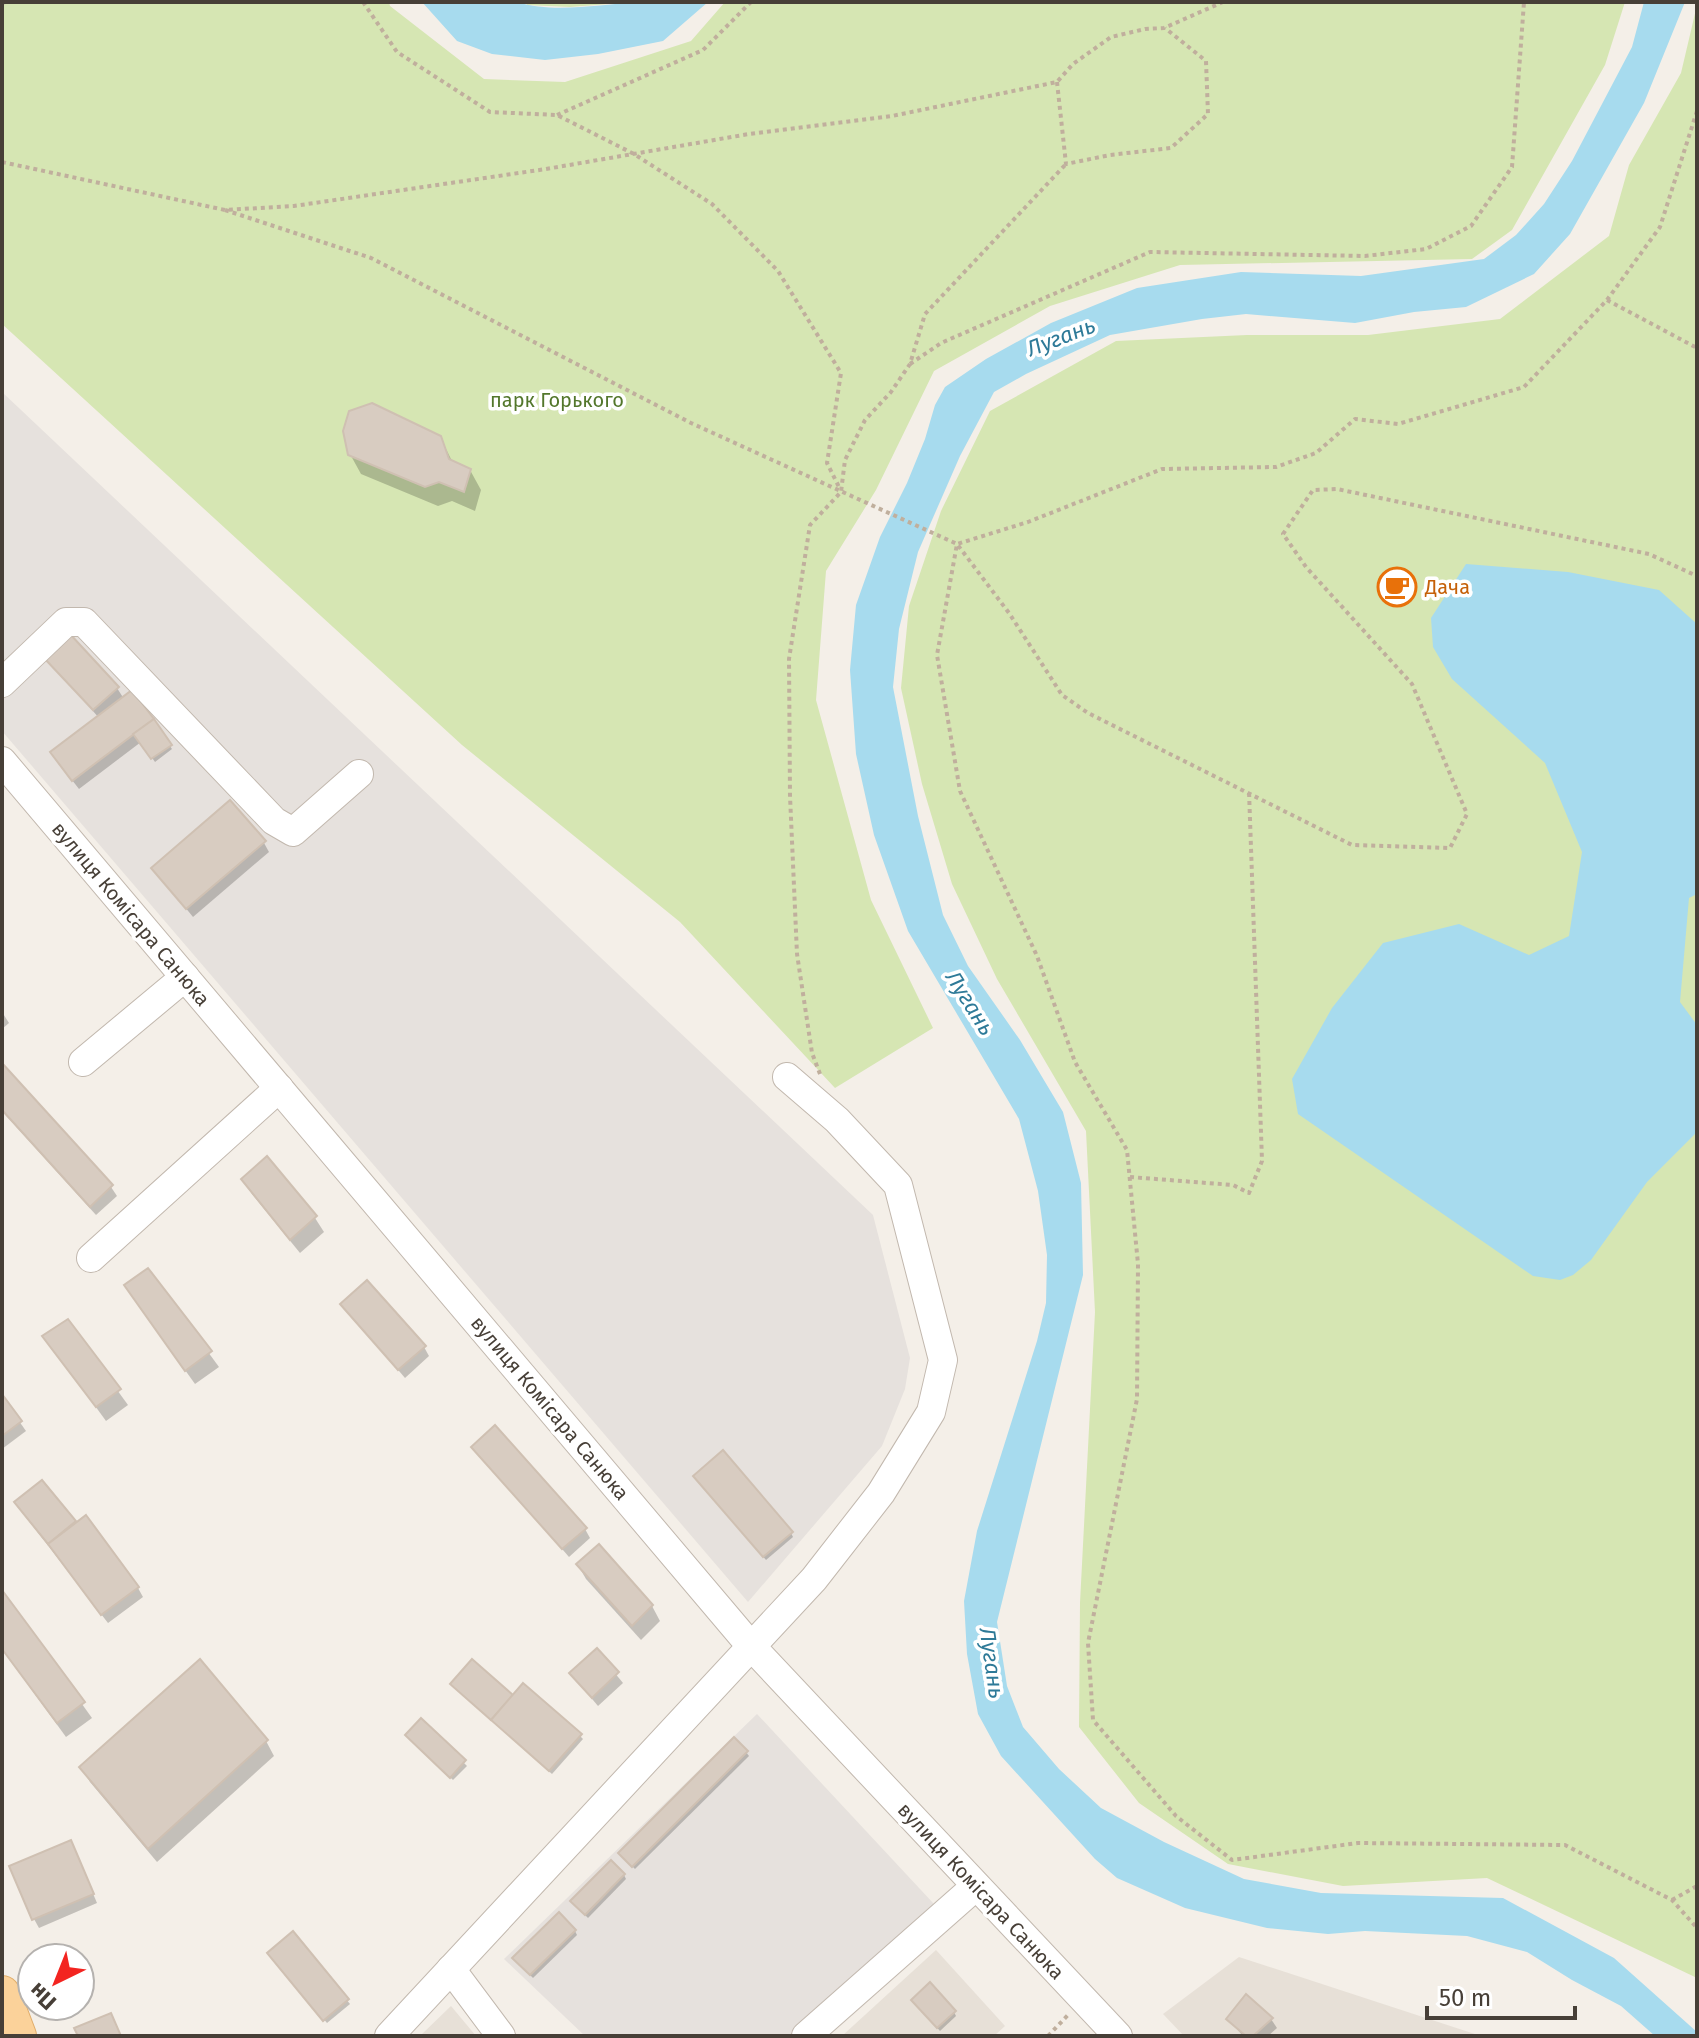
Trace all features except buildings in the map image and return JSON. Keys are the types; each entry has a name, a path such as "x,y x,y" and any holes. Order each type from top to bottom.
{"main road":[{"path":"2,1994 18,2036"}],"street":[{"path":"2,683 66,622 84,622 274,821 293,832 359,774"},
{"name":"вулиця Комісара Санюка","path":"2,761 750,1645 1118,2036"},
{"path":"83,1062 185,977"},
{"path":"389,2036 814,1579 881,1493 931,1412 943,1360 898,1185 837,1120 787,1077"},
{"path":"91,1258 279,1088"},
{"path":"806,2036 976,1886"},
{"path":"451,1969 501,2036"}],"path":[{"path":"363,2 397,52 490,112 557,115 634,154 712,204 778,271 841,373 827,463 841,492"},
{"path":"557,115 703,50 751,2"},
{"path":"225,210 294,206 749,134 892,116 1057,82 1073,64 1111,37 1164,28 1223,2"},
{"path":"910,364 941,343 1150,252 1365,256 1426,249 1471,226 1512,167 1524,2"},
{"path":"822,1080 812,1053 797,954 790,796 789,659 810,525 841,492 845,460 865,420 891,392 910,364 925,314 1066,164 1171,148 1208,114 1206,61 1164,28"},
{"path":"1057,82 1066,164"},
{"path":"957,544 1028,522 1162,469 1276,467 1316,453 1355,419 1398,424 1524,387 1607,300 1660,227 1697,111"},
{"path":"2,162 225,210 371,258 691,423 957,544 1009,613 1062,695 1088,713 1352,845 1450,848 1467,814 1412,684 1306,567 1283,534 1313,490 1337,489 1649,554 1697,576"},
{"path":"1607,300 1697,348"},
{"path":"957,544 937,655 960,791 1037,956 1075,1062 1127,1150 1138,1264 1137,1399 1088,1643 1093,1720 1176,1816 1232,1860 1358,1843 1565,1845 1672,1900 1697,1928"},
{"path":"1130,1177 1233,1185 1249,1193 1262,1161 1249,791"},
{"path":"1672,1900 1697,1886"}],"shaded area":[{"path":"2,392 873,1215 910,1358 905,1389 882,1446 748,1602 2,731"},
{"path":"757,1714 934,1904 789,2036 585,2036 504,1959"},
{"path":"936,1950 1005,2026 994,2036 842,2036"},
{"path":"1239,1957 1481,2036 1184,2036 1163,2014"},
{"path":"451,2006 476,2036 420,2036"}],"green space":[{"name":"парк Горького","path":"2,2 389,2 390,6 484,79 565,82 691,41 725,2 1625,2 1605,65 1512,230 1472,259 1180,265 1050,306 934,371 876,490 826,571 816,700 871,900 933,1028 835,1088 680,922 462,745 2,324"},
{"path":"526,2 634,2 570,7 527,5"},
{"path":"1697,5 1697,1978 1487,1878 1343,1886 1228,1864 1139,1803 1079,1727 1080,1603 1095,1312 1086,1131 997,979 952,884 922,784 901,688 909,606 941,511 990,411 1116,341 1247,335 1368,335 1500,319 1609,236 1629,165 1681,73"}],"water":[{"path":"422,2 517,2 562,8 639,2 708,2 663,41 598,54 545,60 492,54 457,41"},
{"name":"Лугань","path":"1644,2 1685,2 1644,103 1570,234 1534,274 1466,307 1414,312 1355,323 1246,314 1110,335 994,392 960,456 918,552 899,629 893,687 918,816 943,915 968,966 1020,1040 1063,1112 1081,1183 1083,1275 997,1622 1007,1686 1023,1727 1059,1769 1101,1808 1164,1842 1244,1879 1321,1893 1503,1898 1614,1958 1697,2032 1697,2036 1655,2036 1621,2006 1527,1952 1467,1936 1365,1931 1328,1934 1267,1928 1185,1908 1117,1878 1095,1859 1001,1756 978,1714 967,1654 964,1601 977,1531 1037,1341 1046,1303 1047,1255 1038,1191 1019,1119 908,931 874,835 856,754 850,670 856,605 880,537 907,483 935,405 945,387 986,359 1051,323 1137,288 1241,272 1361,276 1484,259 1516,235 1544,204 1572,161 1632,47"},
{"path":"1466,564 1568,572 1659,590 1697,624 1697,894 1689,898 1680,1002 1697,1025 1697,1132 1647,1182 1591,1260 1573,1275 1560,1280 1533,1276 1298,1114 1292,1079 1332,1008 1383,943 1459,924 1529,955 1569,936 1582,852 1545,763 1452,679 1433,647 1431,618"}],"place":[{"name":"Дача","path":"1397,587"}]}
